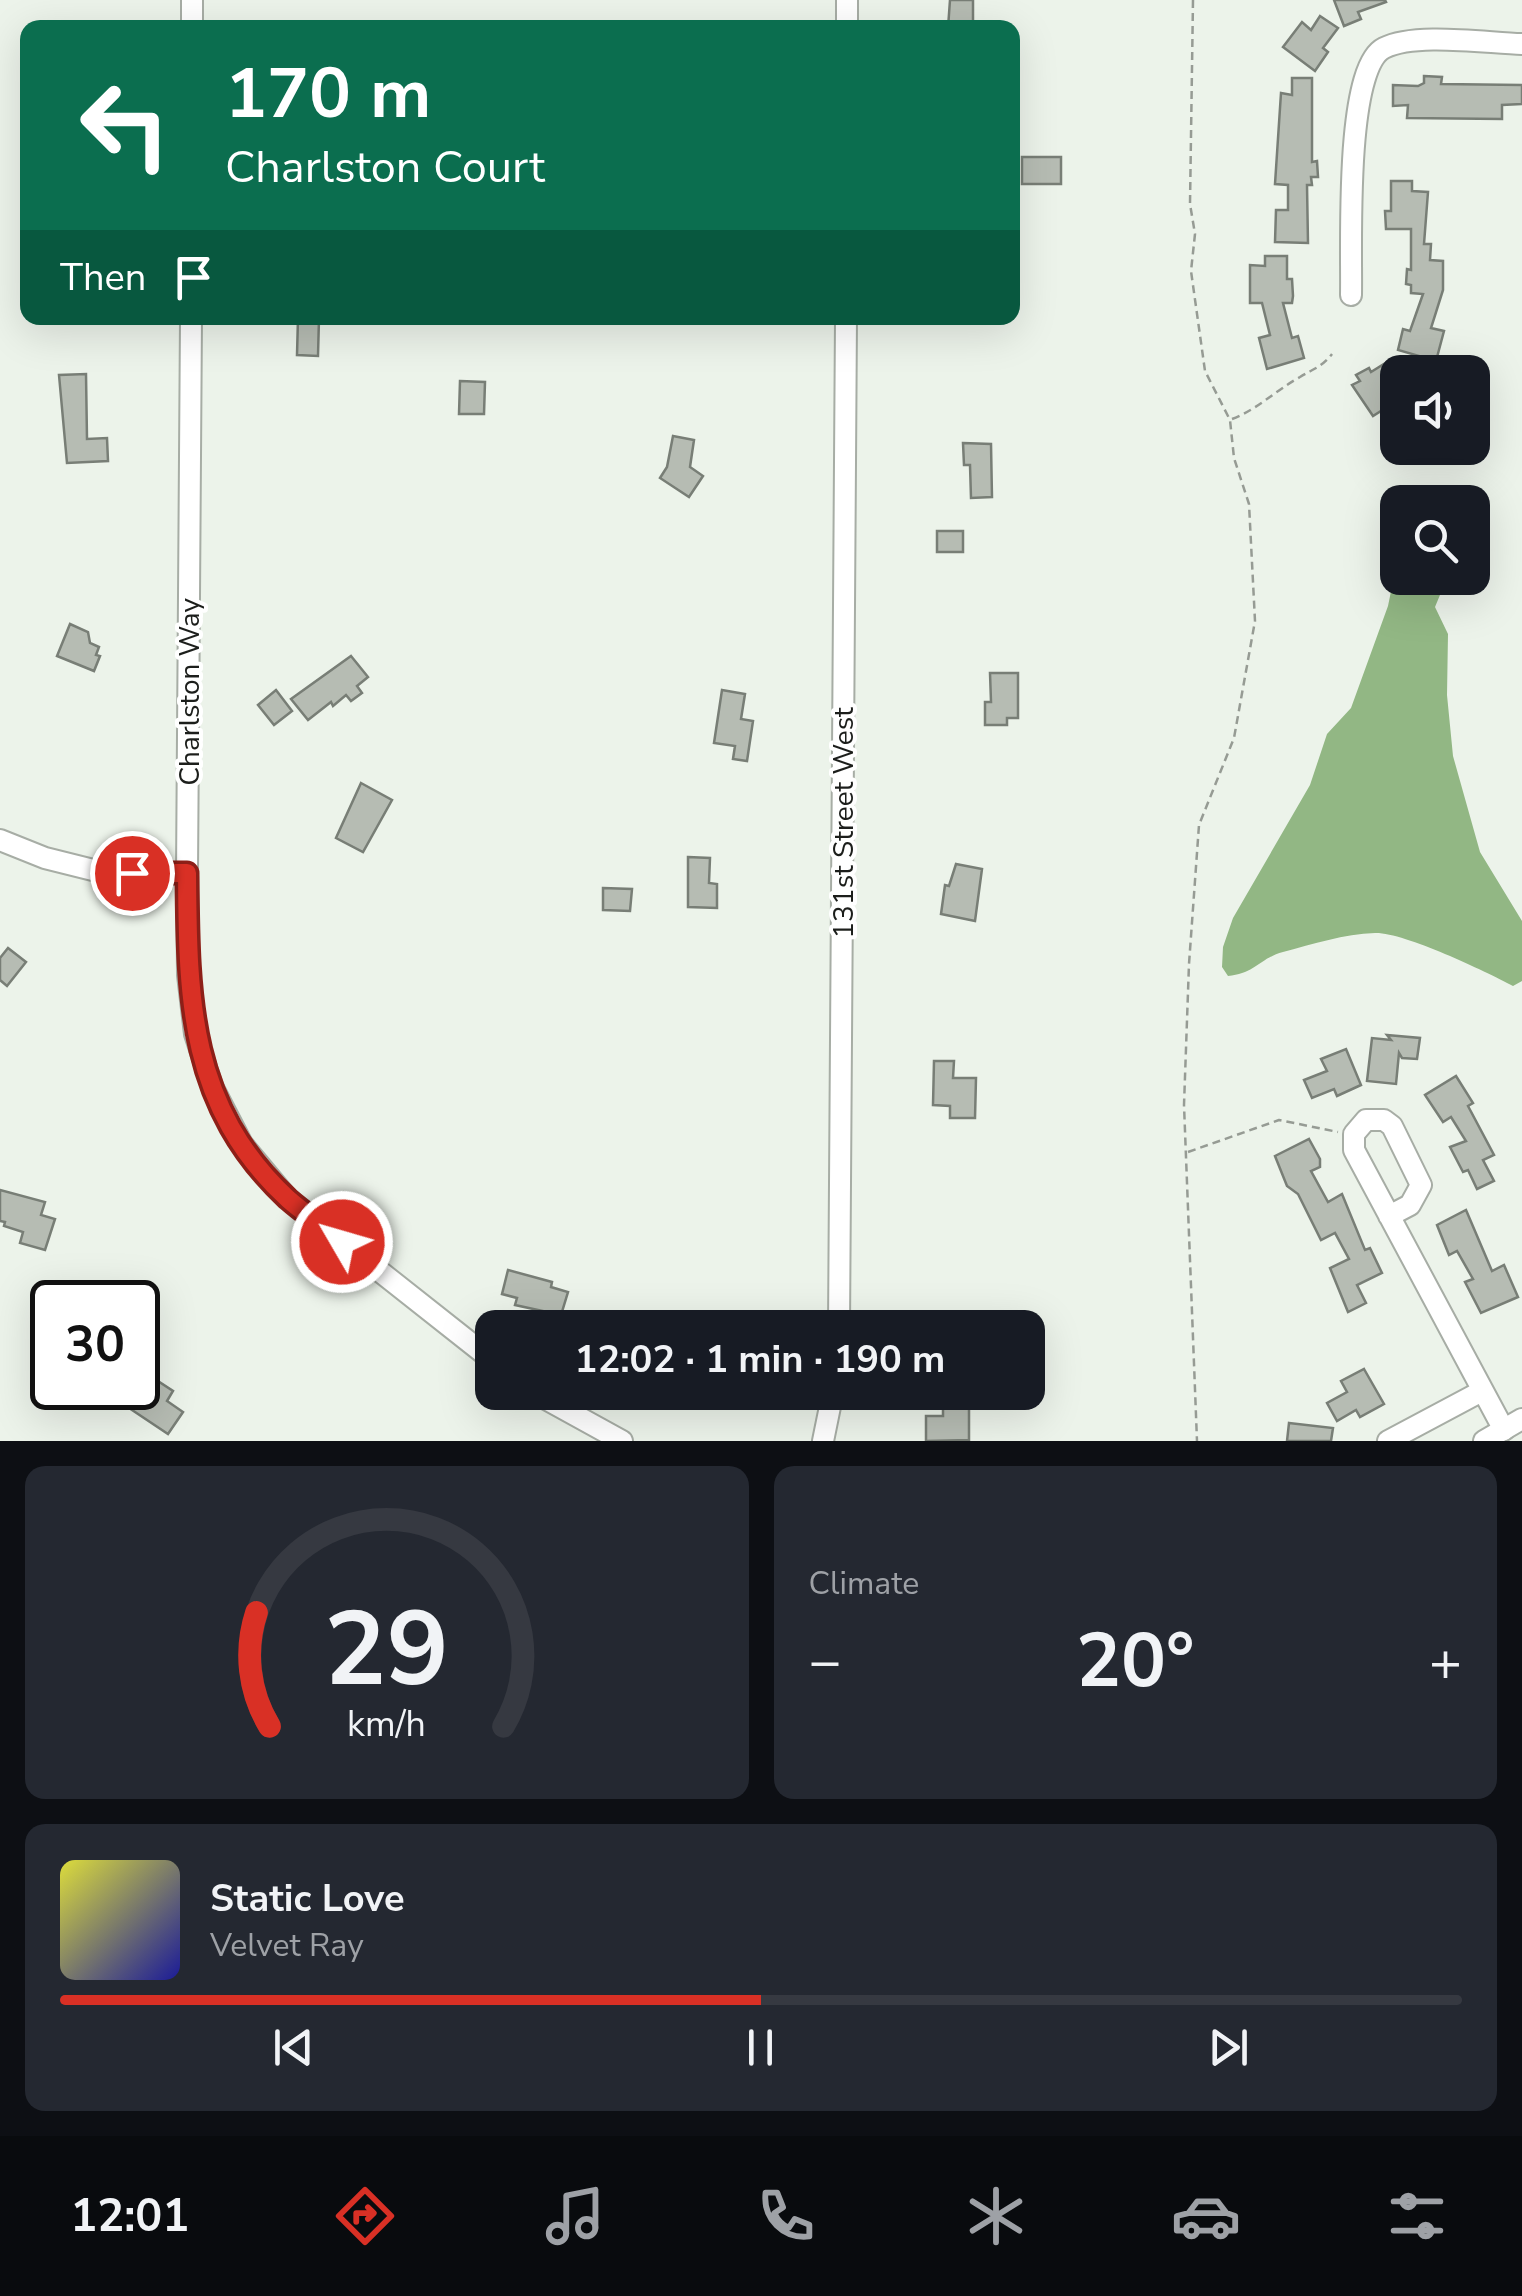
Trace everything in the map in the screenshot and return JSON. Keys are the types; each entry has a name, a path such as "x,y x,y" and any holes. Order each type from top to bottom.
{"street":[{"path":"1351,295 1356,106 1368,64 1380,49 1404,41 1522,44"},
{"name":"Charlston Way","path":"191,325 187,873 188,975 195,1034 212,1086 242,1144 287,1198 475,1347"},
{"name":"131st Street West","path":"839,1310 846,325"},
{"path":"0,840 45,858 105,873 187,873"},
{"path":"1390,1216 1410,1205 1420,1192 1418,1174 1396,1132 1384,1120 1366,1120 1354,1134 1354,1150 1482,1391 1513,1425 1484,1441"},
{"path":"1388,1441 1482,1391"},
{"path":"566,1410 622,1441"},
{"path":"823,1441 829,1410"}],"path":[{"path":"1193,0 1190,204 1196,234 1191,271 1205,370 1230,420 1234,458 1249,504 1255,621 1234,738 1199,825 1184,1033 1197,1441"},
{"path":"1230,420 1258,409 1298,378 1322,367 1332,354"},
{"path":"1188,1152 1279,1120 1354,1134"}],"shaded area":[{"path":"1390,595 1440,595 1435,607 1448,634 1447,695 1453,756 1480,852 1522,921 1522,981 1513,986 1424,945 1375,933 1340,937 1283,952 1245,972 1228,976 1222,967 1223,947 1233,918 1310,785 1327,734 1351,708"}],"building":[{"path":"950,0 973,0 973,20 949,20"},
{"path":"1334,0 1386,2 1358,12 1361,19 1344,26"},
{"path":"1320,16 1338,28 1323,48 1328,52 1315,71 1283,47 1302,22 1311,30"},
{"path":"1424,76 1442,77 1441,84 1522,85 1522,104 1502,105 1502,119 1407,118 1408,105 1393,106 1393,85 1418,86 1424,83"},
{"path":"1292,78 1312,78 1312,162 1317,161 1318,177 1311,177 1312,185 1307,185 1308,243 1275,242 1276,210 1288,210 1288,185 1275,184 1281,93 1292,95"},
{"path":"1022,157 1061,157 1061,184 1022,184"},
{"path":"1391,181 1412,181 1412,191 1428,192 1424,244 1431,244 1430,260 1443,261 1443,290 1431,328 1444,331 1438,355 1398,350 1403,329 1410,331 1423,294 1411,293 1411,285 1406,284 1407,269 1411,270 1411,229 1386,229 1385,211 1391,211"},
{"path":"1265,256 1287,256 1287,279 1292,279 1293,296 1292,303 1283,303 1292,338 1298,336 1304,358 1267,369 1259,338 1270,335 1262,303 1250,303 1250,265 1265,266"},
{"path":"298,325 319,325 318,356 297,355"},
{"path":"1380,366 1380,412 1373,416 1352,385 1360,381 1356,375 1369,368 1371,372"},
{"path":"86,374 87,439 107,438 108,461 67,463 59,375"},
{"path":"460,381 485,382 484,414 459,414"},
{"path":"673,436 694,440 690,467 703,476 689,497 660,478 667,467"},
{"path":"963,443 991,444 992,497 971,498 970,465 964,465"},
{"path":"937,531 963,531 963,552 937,552"},
{"path":"70,624 88,632 90,643 99,647 94,671 57,656"},
{"path":"351,656 368,677 357,686 362,693 351,701 346,695 333,706 331,702 308,720 291,699"},
{"path":"990,673 1018,673 1018,718 1007,718 1007,725 985,725 985,702 991,702"},
{"path":"276,690 292,711 274,725 258,705"},
{"path":"722,690 745,694 741,719 753,721 747,761 733,759 735,746 714,743"},
{"path":"361,783 392,800 363,852 336,838"},
{"path":"688,857 710,858 709,883 717,884 717,908 688,907"},
{"path":"956,864 982,869 975,921 941,914 945,885 949,886"},
{"path":"603,888 632,889 630,911 603,910"},
{"path":"8,948 26,962 7,986 0,980 0,958"},
{"path":"1387,1035 1420,1038 1417,1059 1402,1058 1399,1053 1396,1084 1367,1081 1372,1038 1391,1040"},
{"path":"1346,1049 1361,1085 1337,1096 1334,1089 1312,1098 1304,1080 1327,1071 1321,1059"},
{"path":"934,1061 954,1061 953,1078 976,1078 975,1118 950,1118 950,1106 933,1105"},
{"path":"1456,1076 1473,1103 1468,1106 1494,1155 1483,1160 1494,1181 1477,1189 1450,1147 1466,1141 1451,1117 1443,1122 1425,1095"},
{"path":"1309,1139 1320,1159 1320,1167 1311,1171 1328,1202 1342,1194 1365,1250 1370,1248 1382,1273 1357,1285 1366,1303 1348,1312 1330,1268 1349,1259 1335,1233 1321,1240 1298,1194 1287,1186 1275,1156"},
{"path":"0,1190 45,1202 41,1215 55,1219 45,1250 20,1243 23,1232 0,1221"},
{"path":"1466,1210 1492,1271 1504,1265 1518,1297 1481,1313 1465,1282 1473,1279 1457,1251 1449,1255 1437,1225"},
{"path":"508,1270 552,1282 551,1287 568,1292 563,1310 515,1305 517,1298 502,1294"},
{"path":"1364,1369 1384,1404 1360,1417 1356,1410 1337,1421 1327,1403 1347,1392 1341,1381"},
{"path":"160,1382 173,1391 167,1401 183,1412 168,1434 132,1410 160,1410"},
{"path":"943,1410 969,1410 969,1440 926,1441 926,1416 943,1416"},
{"path":"1289,1423 1333,1428 1331,1441 1287,1441"}],"route":[{"path":"132,873 187,873 188,975 195,1034 212,1086 242,1144 287,1198 342,1242"}]}
